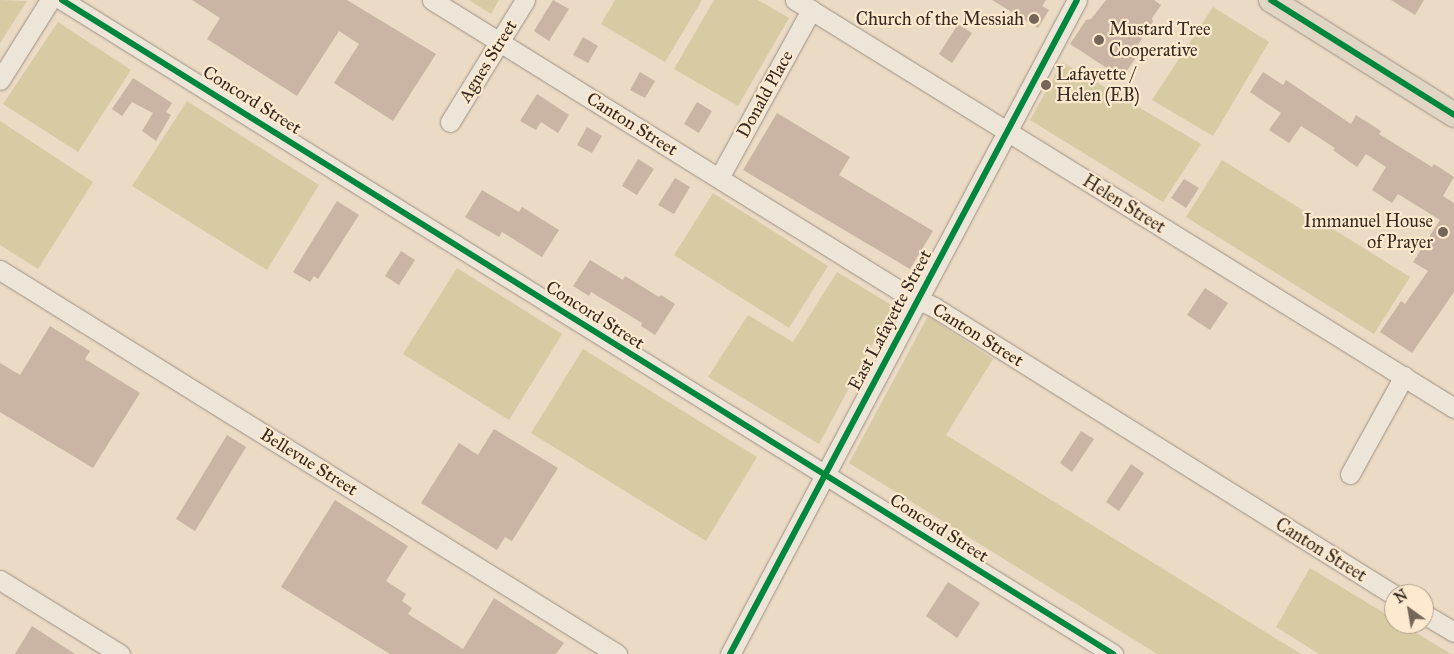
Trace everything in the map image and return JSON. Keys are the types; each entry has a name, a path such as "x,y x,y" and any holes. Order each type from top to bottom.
{"main road":[{"path":"1271,0 1454,115"}],"street":[{"path":"0,80 50,0"},
{"name":"Concord Street","path":"62,0 1113,654"},
{"name":"Canton Street","path":"432,0 905,294 934,307 1384,589"},
{"name":"Agnes Street","path":"450,122 525,0"},
{"name":"Helen Street","path":"794,0 1454,408"},
{"name":"East Lafayette Street","path":"730,654 1076,0"},
{"name":"Donald Place","path":"719,178 811,10"},
{"name":"Bellevue Street","path":"0,270 617,654"},
{"path":"1350,474 1404,376"},
{"path":"0,580 120,654"},
{"path":"1434,620 1454,632"}],"shaded area":[{"path":"0,0 27,1 0,43"},
{"path":"469,0 499,0 491,14"},
{"path":"615,0 702,0 665,62 601,24"},
{"path":"714,0 758,0 789,18 738,106 674,69"},
{"path":"1213,7 1269,42 1213,136 1152,100"},
{"path":"58,22 131,70 78,152 3,104"},
{"path":"1062,62 1201,144 1163,202 1030,120"},
{"path":"187,101 319,185 267,270 132,186"},
{"path":"0,121 93,182 38,269 0,245"},
{"path":"1222,160 1410,277 1374,334 1186,217"},
{"path":"713,193 828,266 789,328 674,255"},
{"path":"457,268 562,334 509,420 403,354"},
{"path":"837,272 893,306 819,444 708,377 748,315 793,342"},
{"path":"928,316 993,359 946,435 1301,654 1157,654 849,463"},
{"path":"583,349 757,457 706,541 531,433"},
{"path":"1310,568 1384,613 1384,634 1418,634 1451,654 1319,654 1276,627"}],"building":[{"path":"192,0 347,0 436,54 393,121 334,83 359,44 339,31 297,96 207,39 220,18"},
{"path":"553,0 569,9 549,41 534,31"},
{"name":"Church of the Messiah","path":"992,0 1046,0 1042,6 1049,10 1038,28"},
{"name":"Mustard Tree Cooperative","path":"1106,0 1154,0 1161,5 1152,18 1153,22 1141,36 1142,39 1137,46 1139,53 1122,78 1070,44 1086,20 1091,19"},
{"path":"1391,0 1424,0 1415,15"},
{"path":"958,24 972,33 952,63 939,54"},
{"path":"583,37 598,46 588,63 573,55"},
{"path":"640,72 655,81 645,98 630,90"},
{"path":"1263,72 1283,85 1286,80 1351,124 1356,115 1381,131 1379,134 1432,167 1434,164 1454,177 1443,196 1454,203 1454,292 1412,353 1380,332 1401,301 1405,304 1428,271 1413,262 1440,220 1398,194 1392,203 1372,190 1386,167 1366,154 1357,167 1333,150 1335,148 1301,126 1289,143 1269,130 1281,113 1250,92"},
{"path":"133,78 172,103 166,112 171,115 156,141 142,131 153,113 132,102 122,116 112,109"},
{"path":"537,94 569,115 558,133 541,122 536,130 520,121"},
{"path":"697,102 712,111 699,133 684,124"},
{"path":"777,113 850,157 839,175 933,231 910,269 743,170"},
{"path":"587,127 602,136 592,153 577,145"},
{"path":"638,159 654,169 637,195 622,186"},
{"path":"675,178 690,187 674,214 658,205"},
{"path":"1184,179 1199,188 1186,208 1171,198"},
{"path":"482,190 519,212 522,207 559,230 542,257 502,232 499,237 465,217"},
{"path":"337,201 359,215 318,279 314,276 310,282 293,272"},
{"path":"401,251 415,260 399,285 385,276"},
{"path":"590,260 623,280 625,276 659,297 661,295 675,304 655,335 641,326 642,323 591,292 589,296 573,286"},
{"path":"1205,288 1228,303 1210,330 1187,315"},
{"path":"50,326 90,351 85,359 140,393 93,468 0,412 0,363 20,375"},
{"path":"494,429 558,468 512,541 505,537 497,550 421,503 459,443 478,455"},
{"path":"1081,431 1094,439 1072,472 1060,463"},
{"path":"227,435 246,447 195,531 176,519"},
{"path":"1131,464 1144,473 1119,511 1106,502"},
{"path":"335,500 408,546 386,581 406,594 402,601 412,608 408,614 463,649 494,598 564,643 556,654 390,654 281,587"},
{"path":"948,582 980,603 957,638 926,616"},
{"path":"32,626 75,654 15,654"}],"cycle path":[{"path":"62,0 1113,654"},
{"path":"730,654 1077,0"},
{"path":"1271,0 1454,115"}],"place":[{"name":"Church of the Messiah","path":"1034,19"},
{"name":"Mustard Tree Cooperative","path":"1099,40"},
{"name":"Lafayette / Helen (EB)","path":"1046,85"},
{"name":"Immanuel House of Prayer","path":"1443,232"}]}
